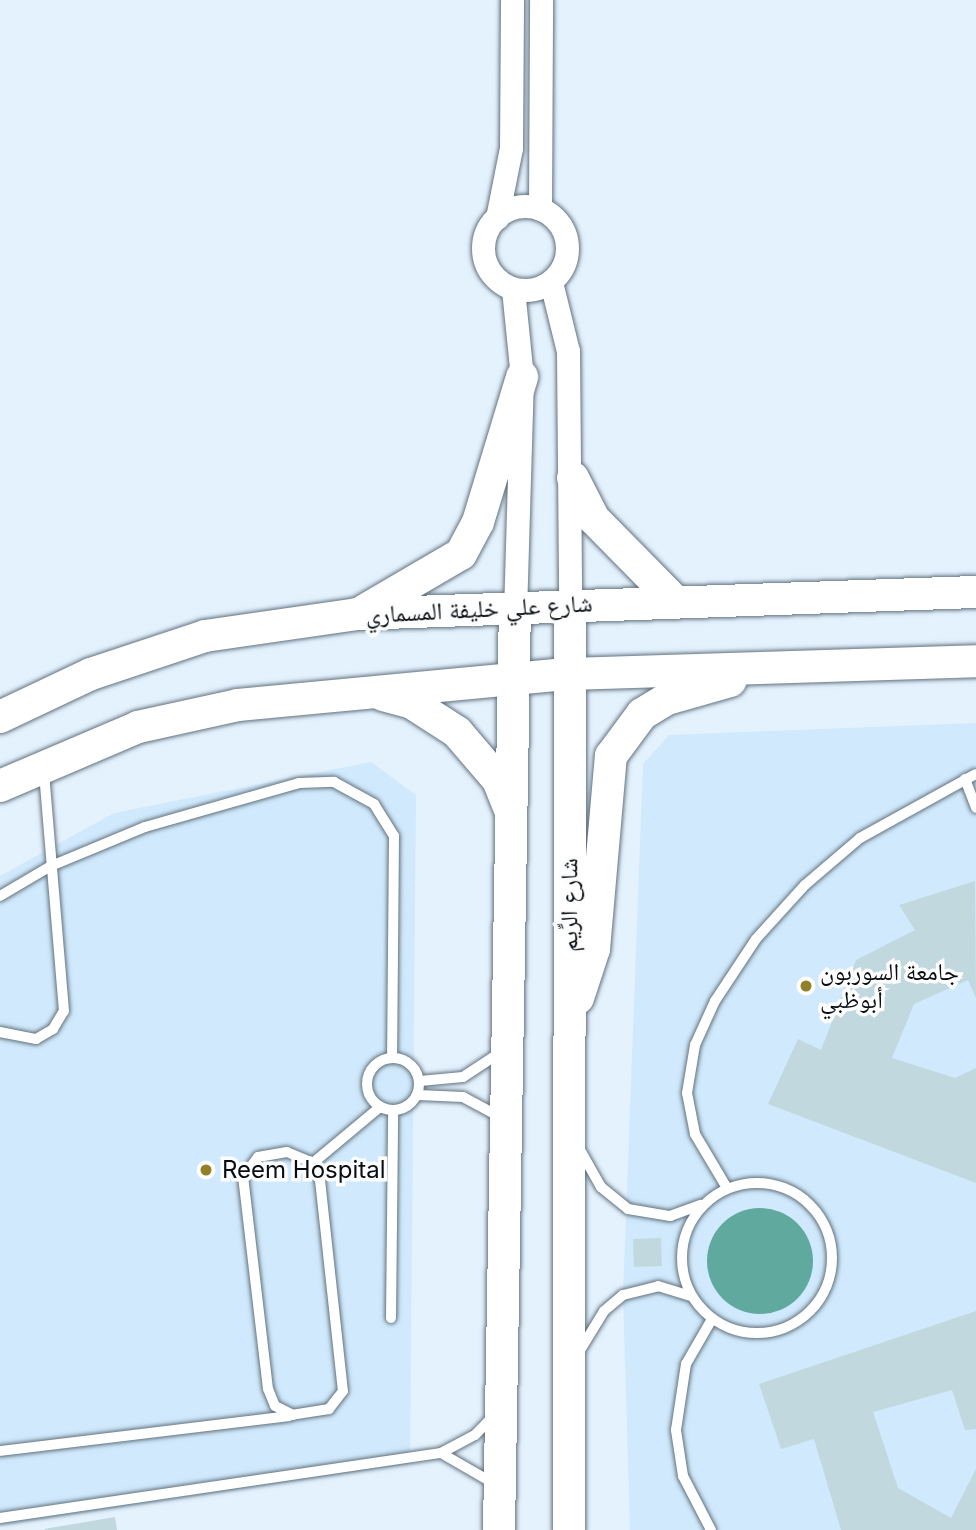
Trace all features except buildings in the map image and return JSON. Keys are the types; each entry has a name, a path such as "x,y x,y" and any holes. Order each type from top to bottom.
{"street":[{"path":"497,218 512,208 540,209 562,228 567,242 566,258 551,282 513,289 490,272 485,258 484,243 497,218 511,148 512,0"},
{"path":"540,209 541,0"},
{"name":"شارع الرِّيم","path":"551,282 568,351 573,478 569,674 572,1367 569,1530"},
{"path":"499,1530 515,608 522,377 513,289"},
{"path":"357,614 461,554 478,522 522,377"},
{"path":"573,478 594,519 674,600"},
{"name":"شارع علي خليفة المسماري","path":"0,717 91,674 205,636 357,614 674,600 976,592"},
{"path":"0,786 138,727 238,705 569,674 976,661"},
{"path":"569,1026 594,949 604,780 623,734 667,699 772,668"},
{"path":"375,693 412,703 457,732 498,780 512,816"}],"lane":[{"path":"0,1032 36,1039 53,1029 64,1012 43,766"},
{"path":"727,1188 695,1134 687,1103 687,1073 715,1001 756,940 805,885 860,838 970,777 976,808"},
{"path":"0,896 51,866 145,827 299,783 325,781 352,791 387,816 394,835 393,1057"},
{"path":"420,1081 463,1077 509,1042"},
{"path":"393,1057 411,1064 420,1081 418,1095"},
{"path":"393,1057 369,1072 368,1091 380,1107 393,1111 418,1095 463,1097 507,1124"},
{"path":"313,1163 380,1107"},
{"path":"391,1318 393,1111"},
{"path":"570,1134 601,1187 628,1209 670,1216 727,1188 763,1183 798,1195 823,1222 832,1258 823,1294 799,1321 746,1333 712,1319 691,1296 658,1286 624,1295 604,1311 572,1367"},
{"path":"293,1415 275,1406 268,1389 243,1177 251,1161 267,1155 297,1153 313,1163"},
{"path":"0,1451 329,1409 343,1391 313,1163"},
{"path":"691,1296 682,1245 709,1199"},
{"path":"711,1530 683,1476 676,1430 686,1364 712,1319"},
{"path":"0,1518 441,1453 475,1435 501,1405"},
{"path":"441,1453 500,1488"}],"shaded area":[{"name":"جامعة السوربون أبوظبي","path":"976,723 976,1530 630,1530 623,1295 643,764 669,735"},
{"name":"Reem Hospital","path":"371,762 416,795 410,1464 0,1526 0,876 114,813"},
{"path":"760,1208 780,1212 797,1224 809,1241 813,1261 809,1281 797,1298 780,1310 760,1314 740,1310 723,1298 711,1281 707,1261 711,1241 723,1224 740,1212"}],"place":[{"name":"جامعة السوربون أبوظبي","path":"806,986"},
{"name":"Reem Hospital","path":"206,1170"}]}
